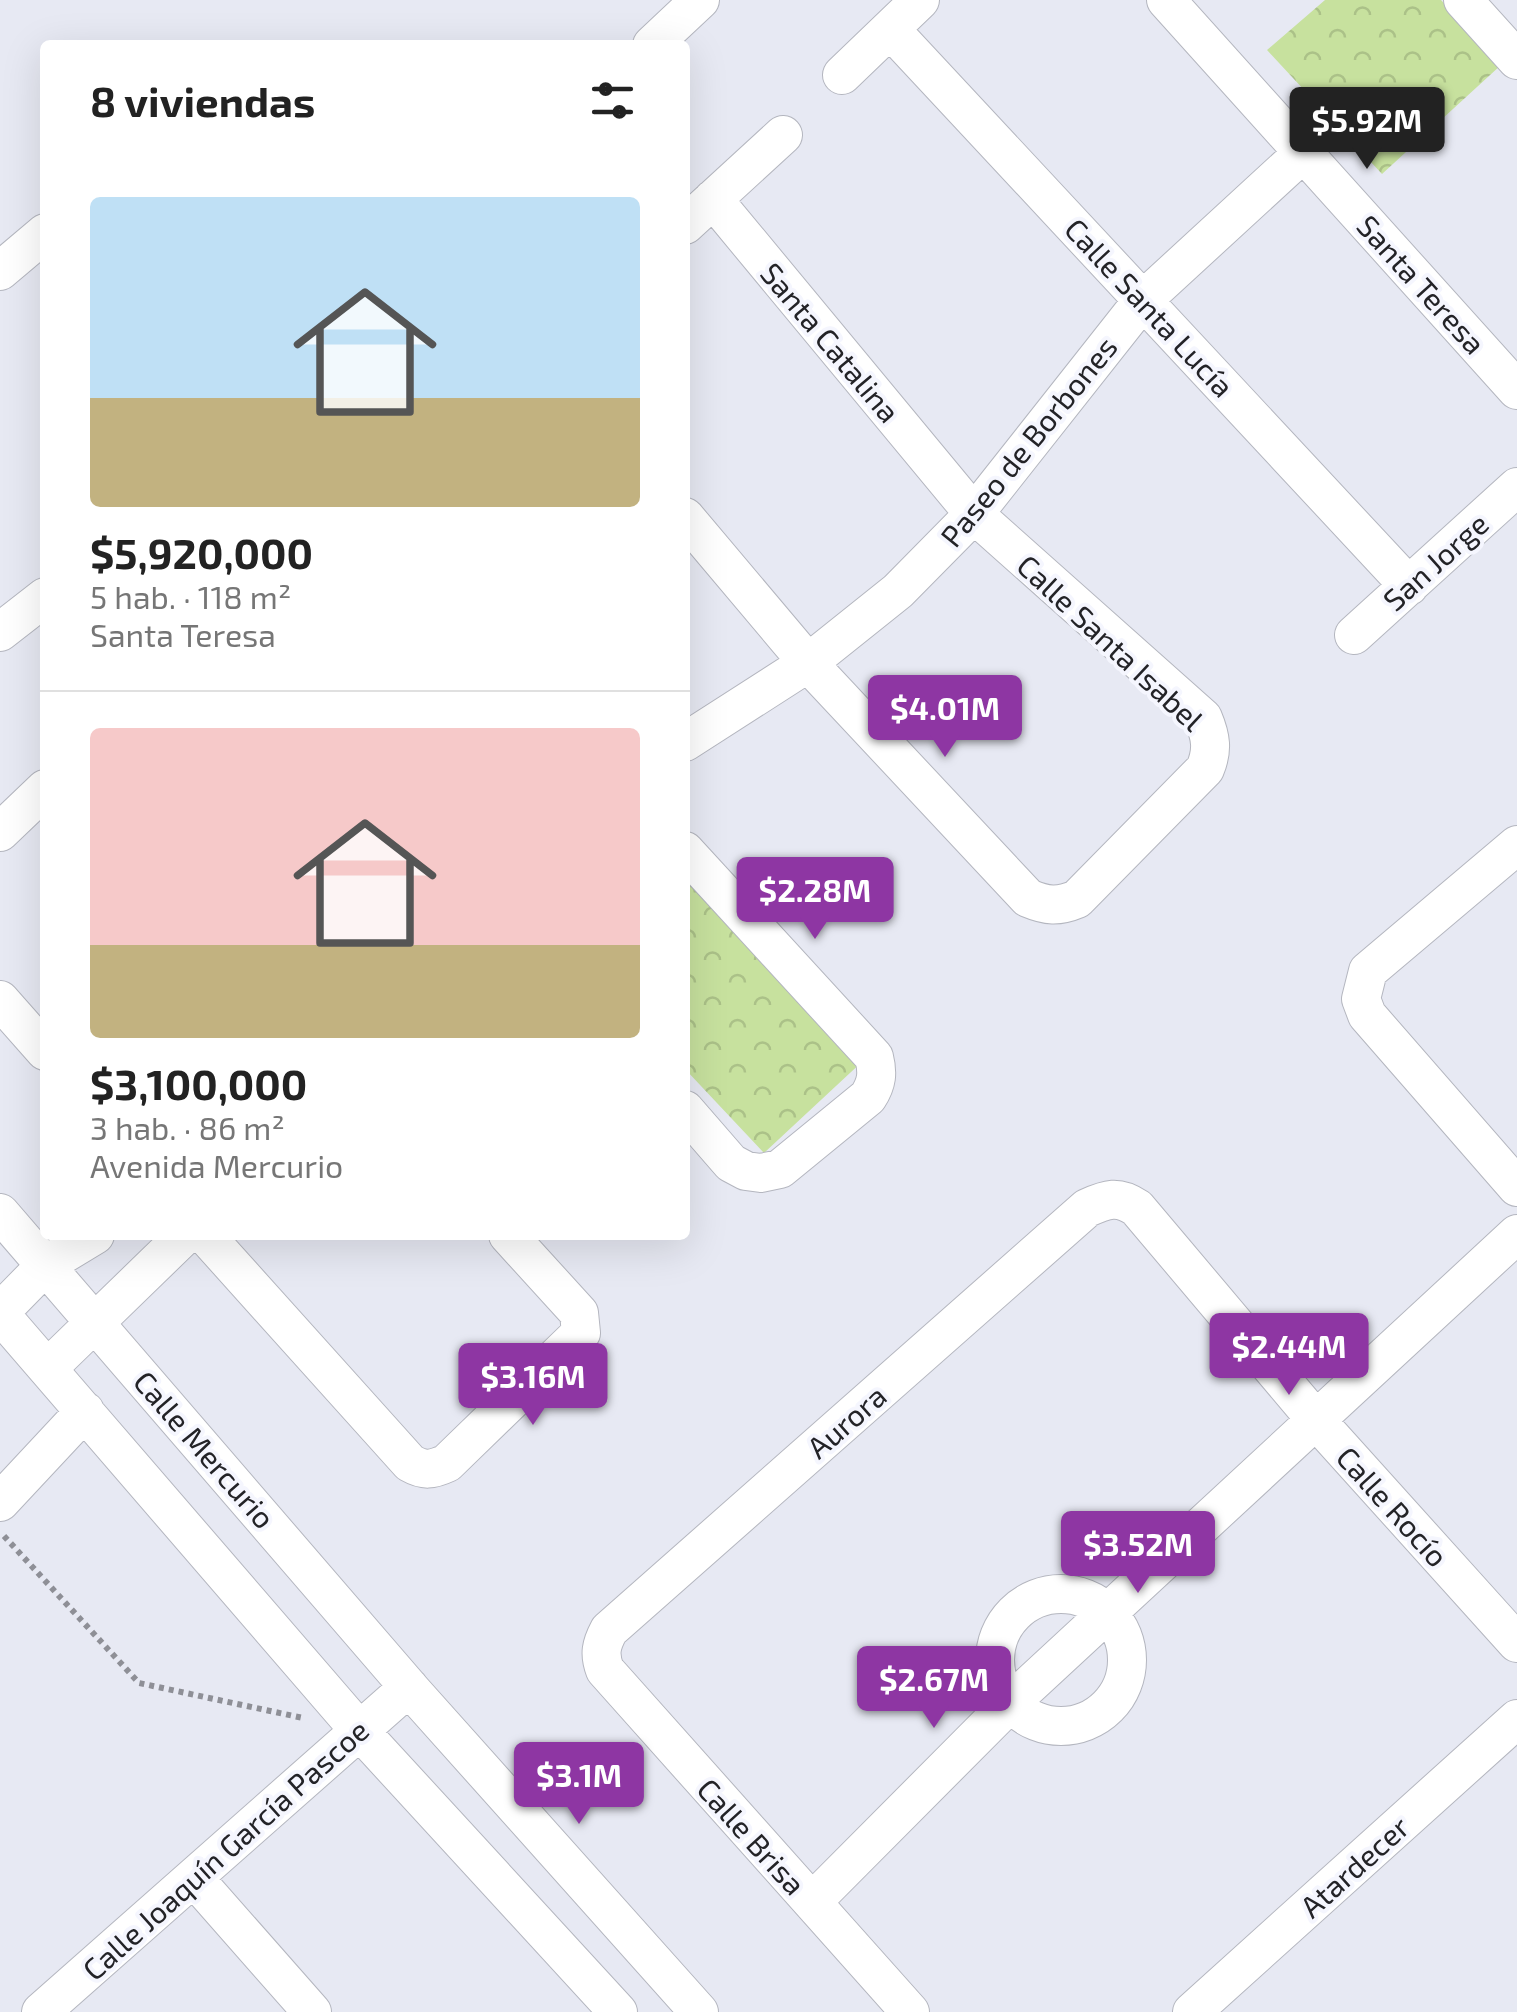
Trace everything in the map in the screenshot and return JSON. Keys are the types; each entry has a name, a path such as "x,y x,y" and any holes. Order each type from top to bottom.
{"street":[{"path":"657,40 700,0"},
{"path":"842,75 920,0"},
{"name":"Santa Teresa","path":"1166,0 1517,390"},
{"path":"1463,0 1517,60"},
{"name":"Calle Santa Lucía","path":"890,29 1409,586"},
{"path":"690,220 783,136"},
{"name":"Paseo de Borbones","path":"690,739 808,663 898,591 974,514 1142,300 1304,152"},
{"name":"Santa Catalina","path":"713,199 974,514"},
{"path":"0,271 40,237"},
{"name":"San Jorge","path":"1354,635 1517,487"},
{"name":"Calle Santa Isabel","path":"808,663 1028,898 1048,906 1062,906 1078,899 1204,768 1211,753 1210,734 1203,718 974,514"},
{"path":"690,523 808,663"},
{"path":"0,632 40,602"},
{"path":"0,832 40,794"},
{"path":"1512,1174 1367,1015 1361,998 1368,971 1517,845"},
{"path":"690,855 874,1056 878,1070 868,1097 780,1170 746,1171 731,1163 690,1116"},
{"path":"0,1000 40,1045"},
{"name":"Calle Rocío","path":"1107,1198 1124,1199 1138,1208 1316,1420 1517,1644"},
{"name":"Aurora","path":"600,1656 610,1630 1086,1208 1107,1198"},
{"name":"Calle Mercurio","path":"0,1213 408,1687 700,2012"},
{"path":"812,1902 1010,1703 1517,1234"},
{"path":"87,1240 46,1264 0,1313 360,1730 618,2012"},
{"path":"48,1368 181,1240"},
{"path":"209,1240 410,1463 422,1470 447,1463 581,1332 579,1313 513,1240"},
{"path":"0,1502 85,1412"},
{"path":"1062,1593 1087,1598 1108,1612 1122,1632 1128,1655 1126,1679 1115,1700 1086,1721 1050,1726 1028,1718 1010,1703 997,1680 994,1656 1001,1631 1016,1611 1038,1598 1062,1593"},
{"name":"Calle Brisa","path":"600,1656 604,1670 910,2012"},
{"name":"Calle Joaquín García Pascoe","path":"41,2012 408,1687"},
{"name":"Atardecer","path":"1192,2012 1517,1719"},
{"path":"194,1878 312,2012"}],"path":[{"path":"0,1532 139,1684 304,1719"}],"green space":[{"path":"1325,0 1441,0 1501,65 1382,174 1267,50"},
{"path":"690,872 865,1059 764,1153 690,1074"}]}
